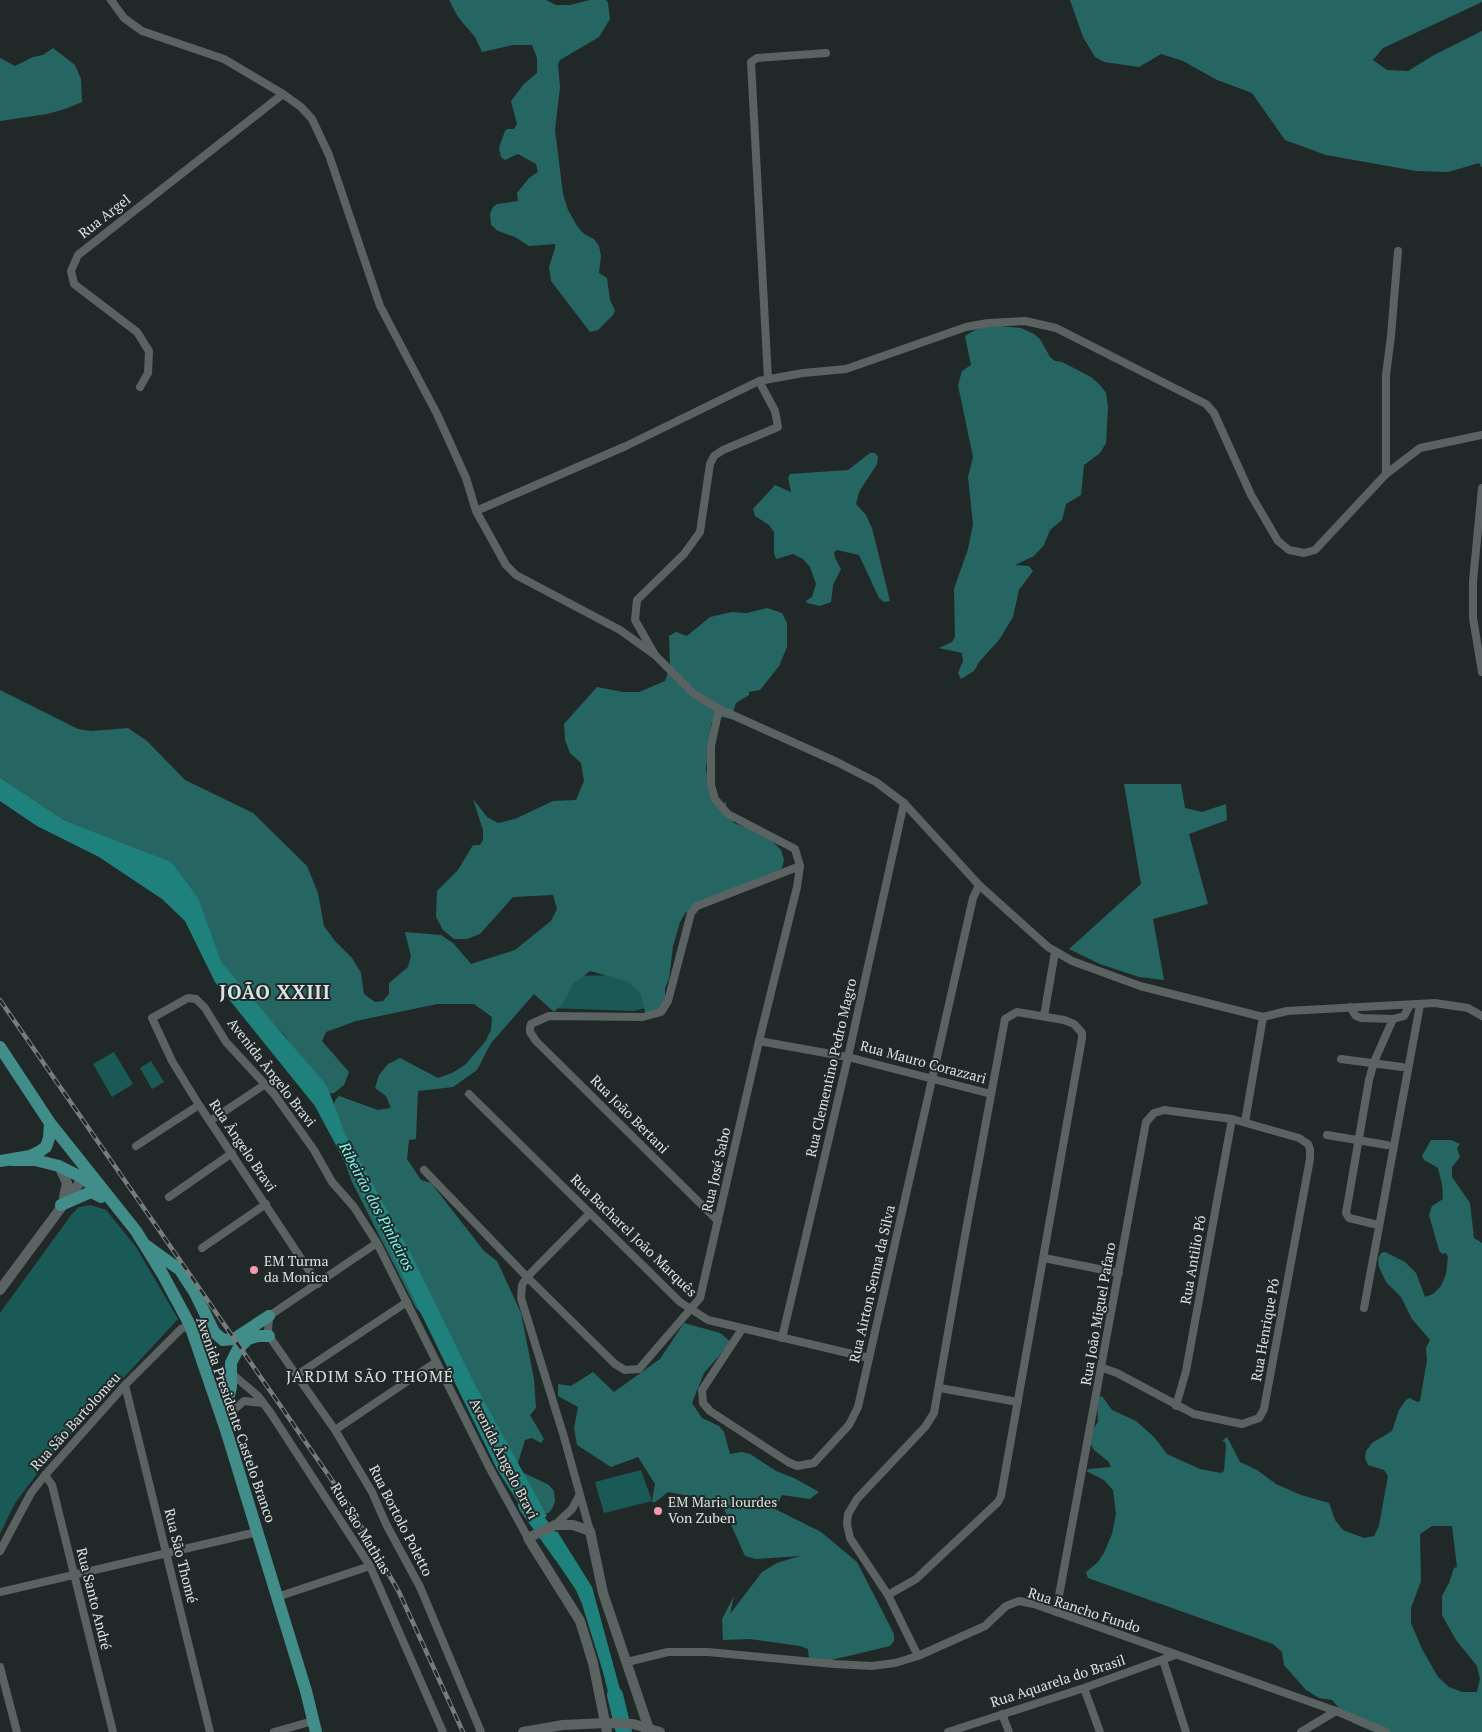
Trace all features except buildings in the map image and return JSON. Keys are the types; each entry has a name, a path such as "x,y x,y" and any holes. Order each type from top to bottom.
{"main road":[{"name":"Avenida Presidente Castelo Branco","path":"0,1047 50,1123 98,1181 110,1201 143,1243 162,1273 190,1325 223,1420 315,1726"},
{"path":"6,1160 30,1156 46,1146 49,1138 50,1123"},
{"path":"6,1160 42,1161 58,1166 83,1178 98,1181"},
{"path":"83,1178 110,1201"},
{"path":"61,1205 91,1192 110,1201"},
{"path":"143,1243 180,1270 195,1293 214,1332 223,1340 234,1339 270,1316"},
{"path":"223,1420 231,1387 231,1363 244,1342 258,1336 269,1336"}],"street":[{"path":"111,0 124,18 142,31 224,59 283,94 301,107 312,119 321,136 380,306 437,414 466,478 476,511 506,565 516,575 620,630 655,655 694,694 719,709 876,782 904,803 979,885 1055,952 1140,986 1263,1016 1287,1012 1350,1007 1420,1004 1452,1004 1468,1008 1482,1016"},
{"path":"768,379 751,62 757,58 826,53"},
{"name":"Rua Argel","path":"140,387 148,373 149,351 137,332 74,284 71,271 78,255 283,94"},
{"path":"1386,474 1386,375 1392,336 1398,251"},
{"path":"476,511 626,446 759,381 846,369 966,327 988,323 1033,322 1056,328 1206,404 1214,413 1251,495 1278,541 1289,550 1304,553 1315,550 1386,474 1420,448 1482,434"},
{"path":"655,655 635,620 637,600 684,554 700,532 710,464 714,456 722,450 778,428 775,411 759,381"},
{"path":"1482,488 1472,581 1473,618 1482,672"},
{"path":"719,709 711,746 711,785 715,799 728,814 795,849 800,866"},
{"name":"Rua Clementino Pedro Magro","path":"782,1338 848,1057 904,803"},
{"name":"Rua João Bertani","path":"718,1221 536,1041 530,1032 532,1024 549,1016 644,1017 661,1012 668,1001 691,913 697,906 800,866"},
{"name":"Rua José Sabo","path":"424,1170 527,1277 615,1364 624,1370 639,1369 692,1310 700,1298 704,1286 759,1041 798,887 800,866"},
{"name":"Rua Airton Senna da Silva","path":"742,1329 702,1390 703,1403 710,1411 797,1466 814,1463 849,1425 858,1408 973,898 979,885"},
{"path":"1044,1016 1055,952"},
{"name":"Rua Ângelo Bravi","path":"196,999 188,998 152,1018 172,1061 199,1105 318,1284"},
{"name":"Avenida Ângelo Bravi","path":"196,999 205,1008 226,1042 274,1094 314,1150 332,1182 354,1207 377,1243 489,1467 528,1538 580,1621 609,1727"},
{"path":"1364,1308 1420,1004"},
{"path":"1350,1007 1356,1016 1361,1018 1393,1019 1404,1016 1410,1005"},
{"path":"888,1595 916,1579 998,1502 1003,1488 1082,1038 1082,1034 1074,1024 1044,1016 1017,1012 1005,1019 934,1413 925,1427 857,1499 848,1514 850,1538 888,1595 918,1656"},
{"path":"1245,1122 1263,1016"},
{"path":"1374,1224 1348,1218 1346,1213 1357,1140 1374,1062 1393,1019"},
{"name":"Rua Mauro Corazzari","path":"759,1041 848,1057 991,1094"},
{"path":"1341,1059 1402,1067"},
{"path":"210,1121 264,1085"},
{"name":"Rua Bacharel João Marquês","path":"469,1094 680,1302 692,1310 708,1320 869,1358"},
{"path":"136,1146 199,1105"},
{"name":"Rua João Miguel Pafaro","path":"1056,1612 1146,1122 1149,1117 1164,1110 1245,1122"},
{"name":"Rua Antilio Pó","path":"1176,1406 1186,1371 1232,1119"},
{"name":"Rua Henrique Pó","path":"1102,1368 1117,1373 1194,1414 1242,1424 1259,1418 1264,1408 1310,1149 1308,1144 1299,1138 1245,1122"},
{"path":"1327,1135 1387,1145"},
{"path":"169,1197 232,1153"},
{"path":"58,1166 67,1182 61,1205"},
{"path":"0,1290 61,1205 83,1178"},
{"path":"202,1248 266,1204"},
{"path":"590,1213 527,1277 522,1284 522,1305 564,1438 590,1531 603,1593 649,1729"},
{"path":"269,1336 267,1326 270,1316 377,1243"},
{"path":"1044,1258 1119,1272"},
{"path":"297,1375 407,1302"},
{"name":"Rua São Bartolomeu","path":"0,1551 31,1493 45,1474 126,1385 181,1329 190,1325"},
{"name":"Rua Bortolo Poletto","path":"269,1336 335,1430 372,1492 386,1524 420,1587 481,1732"},
{"path":"335,1430 436,1362"},
{"name":"Rua São Mathias","path":"230,1372 258,1396 335,1510 370,1566 443,1732"},
{"name":"Rua São Thomé","path":"126,1385 210,1732"},
{"path":"940,1388 1018,1402"},
{"path":"223,1420 244,1401 263,1403"},
{"name":"Rua Santo André","path":"45,1474 52,1485 113,1732"},
{"path":"528,1538 555,1525 572,1509 579,1496"},
{"path":"555,1525 573,1525 590,1531"},
{"path":"0,1592 166,1555 257,1532"},
{"path":"277,1597 370,1566"},
{"name":"Rua Rancho Fundo","path":"627,1662 668,1652 708,1652 834,1664 872,1666 895,1663 918,1656 985,1626 1012,1604 1019,1601 1034,1604 1336,1711 1370,1729 1386,1732"},
{"name":"Rua Aquarela do Brasil","path":"948,1732 1084,1688 1175,1655"},
{"path":"1163,1660 1186,1732"},
{"path":"0,1667 16,1732"},
{"path":"1084,1688 1100,1732"},
{"path":"1301,1732 1336,1711"},
{"path":"1002,1714 1009,1732"},
{"path":"522,1732 563,1725 609,1727 633,1724 660,1732"},
{"path":"274,1732 315,1726"}],"shaded area":[{"path":"449,0 546,0 556,5 570,5 590,0 606,0 608,3 610,19 599,37 560,60 558,64 560,87 555,130 563,194 568,210 577,226 584,234 594,239 599,246 601,256 599,273 607,278 610,300 615,310 613,315 598,330 590,332 551,281 549,267 555,244 529,246 515,237 498,231 491,225 490,214 493,207 497,204 518,201 517,193 529,178 538,172 536,164 518,154 505,160 501,157 499,148 505,131 507,129 514,129 517,124 511,101 524,84 537,73 537,58 532,45 513,45 482,52 475,37 458,17"},
{"path":"1070,0 1482,0 1482,2 1383,48 1373,60 1387,70 1408,71 1434,55 1482,31 1482,168 1479,163 1448,172 1416,171 1326,155 1285,140 1252,93 1217,80 1183,61 1161,54 1139,67 1104,62 1095,57 1083,37"},
{"path":"53,48 75,65 81,79 82,102 47,114 0,121 0,58 15,66 33,57 43,55"},
{"path":"990,325 1021,328 1034,334 1040,339 1050,357 1055,361 1062,362 1091,377 1100,385 1106,393 1108,407 1106,443 1100,453 1084,465 1081,495 1066,504 1062,520 1050,530 1044,545 1034,556 1015,565 1029,566 1033,571 1019,590 1013,617 999,640 979,662 974,671 961,679 958,673 963,661 962,653 939,648 952,642 955,637 954,589 968,549 973,524 968,477 973,457 958,385 962,371 971,365 965,336"},
{"path":"870,453 875,453 878,457 877,464 859,492 856,504 866,515 872,528 890,601 884,602 879,598 859,555 837,550 834,552 835,558 841,569 833,585 831,602 820,606 807,603 806,601 812,597 816,584 810,567 803,559 793,554 776,559 774,553 774,532 769,525 755,516 753,509 775,485 791,492 788,478 790,474 848,470"},
{"path":"767,608 782,613 787,623 787,647 779,666 760,690 749,692 749,695 736,703 731,719 722,717 714,719 711,724 706,769 710,792 719,805 726,802 726,810 734,823 766,835 781,850 784,860 782,868 775,877 702,902 686,912 680,922 673,946 669,979 665,988 665,999 662,1008 650,1014 645,1012 641,994 629,982 590,971 574,983 563,1003 554,1012 534,994 491,1043 477,1070 453,1087 418,1091 416,1139 409,1140 407,1159 421,1180 431,1183 484,1251 497,1261 521,1313 534,1379 536,1408 530,1415 544,1439 541,1443 532,1438 525,1440 518,1463 522,1472 549,1485 554,1491 555,1501 553,1507 549,1513 541,1514 432,1325 416,1308 352,1182 328,1115 339,1096 378,1110 391,1108 386,1096 375,1088 379,1075 388,1064 400,1058 438,1078 452,1073 465,1065 485,1042 491,1030 492,1017 474,1004 437,1004 356,1021 326,1032 322,1041 349,1072 344,1085 334,1093 320,1094 286,1037 215,961 175,896 0,795 0,690 78,729 92,731 128,728 147,741 185,780 253,813 307,866 318,893 324,926 335,941 352,958 361,973 364,994 375,1002 383,1001 389,994 389,983 408,967 411,956 405,932 441,935 453,943 471,964 515,950 551,921 557,909 553,895 513,897 480,934 467,939 454,939 443,930 436,917 437,891 458,870 473,845 480,845 483,840 483,830 473,799 487,817 498,823 515,819 553,801 576,800 584,781 581,763 570,753 565,740 564,724 597,687 623,692 639,692 665,681 670,667 669,636 676,632 687,636 710,617 732,612 747,613"},
{"path":"1124,784 1181,784 1185,808 1202,812 1226,804 1227,820 1189,834 1208,904 1153,919 1164,980 1139,977 1100,964 1069,949 1141,884"},
{"path":"665,963 645,1008 634,1011 549,1008 556,993 569,976 626,975"},
{"path":"114,1052 133,1084 112,1097 93,1064"},
{"path":"151,1061 164,1082 152,1089 140,1068"},
{"path":"1431,1140 1451,1140 1460,1144 1457,1148 1460,1157 1452,1167 1452,1177 1470,1203 1474,1238 1482,1243 1482,1732 1374,1732 1353,1723 1332,1700 1319,1698 1306,1690 1284,1665 1282,1652 1273,1644 1088,1578 1086,1572 1098,1562 1104,1553 1112,1534 1116,1514 1113,1490 1104,1480 1086,1471 1089,1469 1111,1467 1109,1462 1094,1450 1090,1443 1091,1432 1098,1422 1097,1398 1102,1396 1112,1410 1136,1421 1154,1437 1167,1454 1200,1469 1221,1473 1224,1471 1226,1446 1225,1442 1222,1441 1227,1437 1240,1462 1257,1470 1276,1484 1301,1495 1329,1503 1335,1520 1343,1530 1364,1538 1374,1536 1379,1526 1388,1476 1384,1470 1368,1465 1365,1458 1366,1451 1372,1443 1392,1431 1399,1410 1406,1400 1410,1398 1417,1402 1420,1401 1427,1360 1426,1348 1430,1340 1412,1319 1401,1297 1386,1282 1379,1267 1378,1259 1381,1253 1385,1252 1405,1262 1416,1273 1425,1297 1433,1294 1441,1286 1446,1274 1448,1257 1446,1253 1442,1254 1439,1250 1429,1215 1432,1206 1443,1199 1442,1184 1438,1168 1424,1160 1422,1156","holes":["1432,1526 1452,1526 1457,1567 1454,1568 1442,1596 1442,1615 1456,1640 1477,1666 1480,1679 1477,1692 1462,1692 1449,1687 1438,1677 1422,1649 1411,1623 1411,1608 1421,1581 1420,1534"]},
{"path":"91,1205 106,1210 136,1247 178,1319 49,1458 15,1503 0,1534 0,1313 72,1214 79,1207"},
{"path":"684,1323 720,1333 731,1342 704,1373 692,1403 702,1418 719,1426 724,1432 730,1454 742,1452 750,1454 776,1471 794,1478 819,1492 810,1499 782,1495 775,1509 821,1532 857,1562 894,1634 894,1641 890,1646 823,1662 809,1658 808,1649 800,1646 750,1639 723,1640 722,1619 734,1596 730,1614 762,1572 777,1563 800,1556 756,1559 745,1556 721,1502 668,1492 654,1503 652,1501 655,1484 638,1457 611,1467 577,1445 574,1428 578,1407 558,1396 558,1384 571,1386 593,1372 614,1392 660,1359"},
{"path":"641,1470 652,1501 604,1513 595,1482"}],"water":[{"path":"0,778 65,821 171,862 198,898 221,962 327,1086 345,1134 411,1254 474,1383 547,1516 533,1526 497,1469 371,1211 315,1106 215,982 185,921 162,899 99,857 37,826 0,801"},
{"path":"557,1531 592,1587 627,1715 614,1716 603,1672 582,1604 576,1590 542,1540"}],"waterway":[{"name":"Ribeirão dos Pinheiros","path":"526,1505 561,1554"},
{"name":"Ribeirão dos Pinheiros","path":"615,1695 624,1732"}],"railway":[{"path":"0,1000 347,1502 399,1592 463,1732"}],"place":[{"name":"EM Turma da Monica","path":"254,1270"},
{"name":"EM Maria lourdes Von Zuben","path":"658,1511"}],"district":[{"name":"JOÃO XXIII","path":"275,994"},
{"name":"JARDIM SÃO THOMÉ","path":"370,1377"}]}
